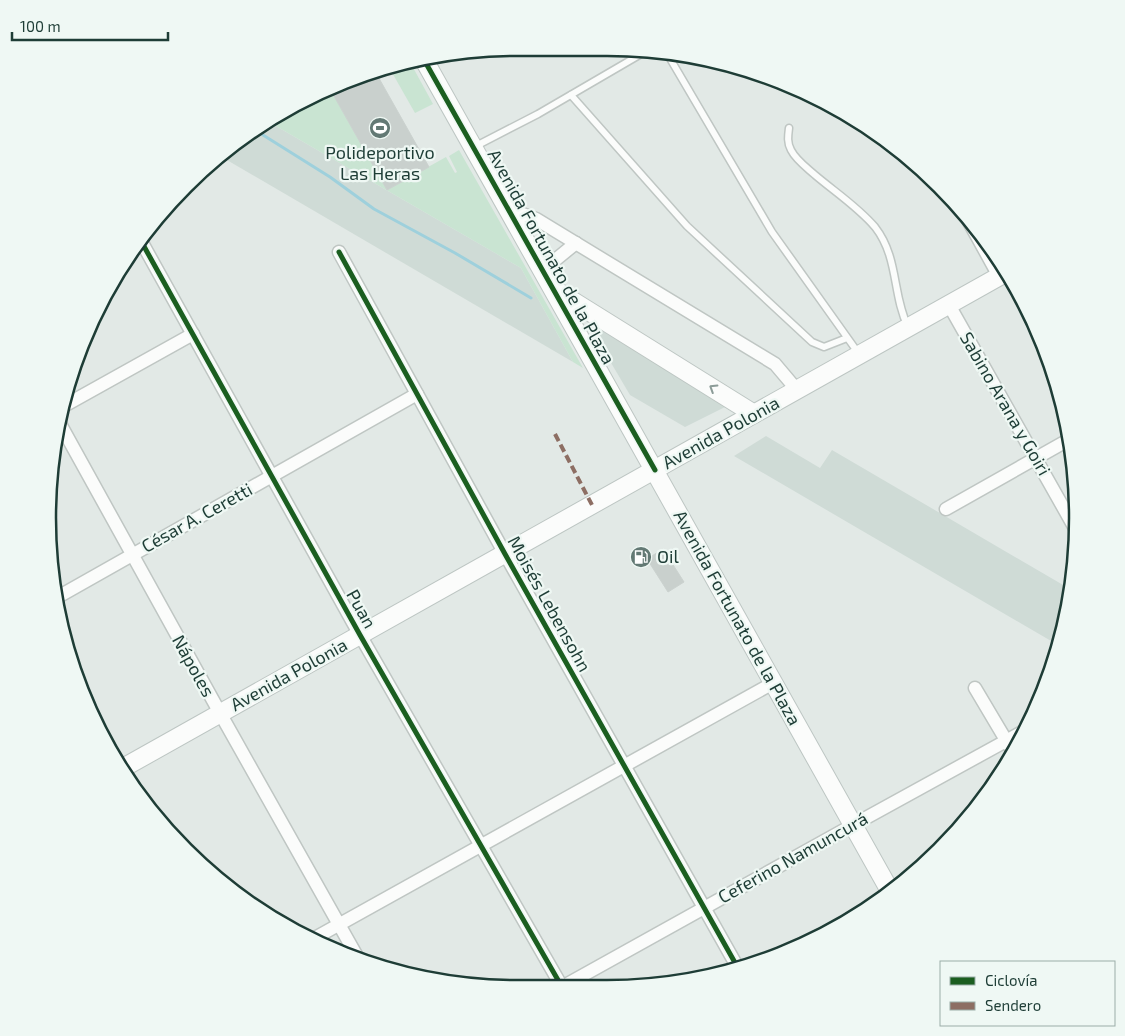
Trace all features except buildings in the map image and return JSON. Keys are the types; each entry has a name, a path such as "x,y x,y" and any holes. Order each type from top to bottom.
{"main road":[{"name":"Avenida Fortunato de la Plaza","path":"427,65 887,885"},
{"name":"Avenida Polonia","path":"128,765 1000,276"},
{"path":"553,289 754,414"}],"street":[{"path":"508,209 536,219 775,364 797,390"},
{"path":"543,270 576,243"},
{"name":"Puan","path":"144,247 360,635 558,980"},
{"name":"Moisés Lebensohn","path":"340,252 416,394 734,962"},
{"name":"Sabino Arana y Goiri","path":"949,305 1069,517"},
{"path":"71,402 193,334"},
{"name":"César A. Ceretti","path":"63,594 416,394"},
{"name":"Nápoles","path":"64,432 353,949"},
{"path":"946,509 1063,443"},
{"path":"320,935 773,683"},
{"path":"974,688 1009,745"},
{"name":"Ceferino Namuncurá","path":"575,980 853,825 1007,748"}],"lane":[{"path":"474,147 538,114 636,57"},
{"path":"671,61 767,224 859,355"},
{"path":"571,95 687,226 805,336 812,342 824,347 847,338"},
{"path":"788,128 788,140 791,150 800,162 859,211 884,241 892,259 901,312 908,328"}],"shaded area":[{"path":"275,125 521,268 573,362 227,160"},
{"path":"587,322 727,406 685,427 630,395"},
{"path":"766,436 820,468 832,450 1064,585 1052,641 734,456"}],"green space":[{"path":"413,68 433,104 415,113 393,74"},
{"path":"333,95 387,190 446,157 455,173 457,172 449,156 459,150 583,368 573,362 521,268 275,125"}],"waterway":[{"path":"261,134 330,177 374,209 455,253 531,298"}],"marked path":[{"path":"555,434 592,505"}],"cycle path":[{"path":"427,65 655,470"},
{"path":"144,247 360,635 558,980"},
{"path":"339,252 505,554 734,962"}],"place":[{"name":"Polideportivo Las Heras","path":"380,128"},
{"name":"Oil","path":"641,557"}]}
